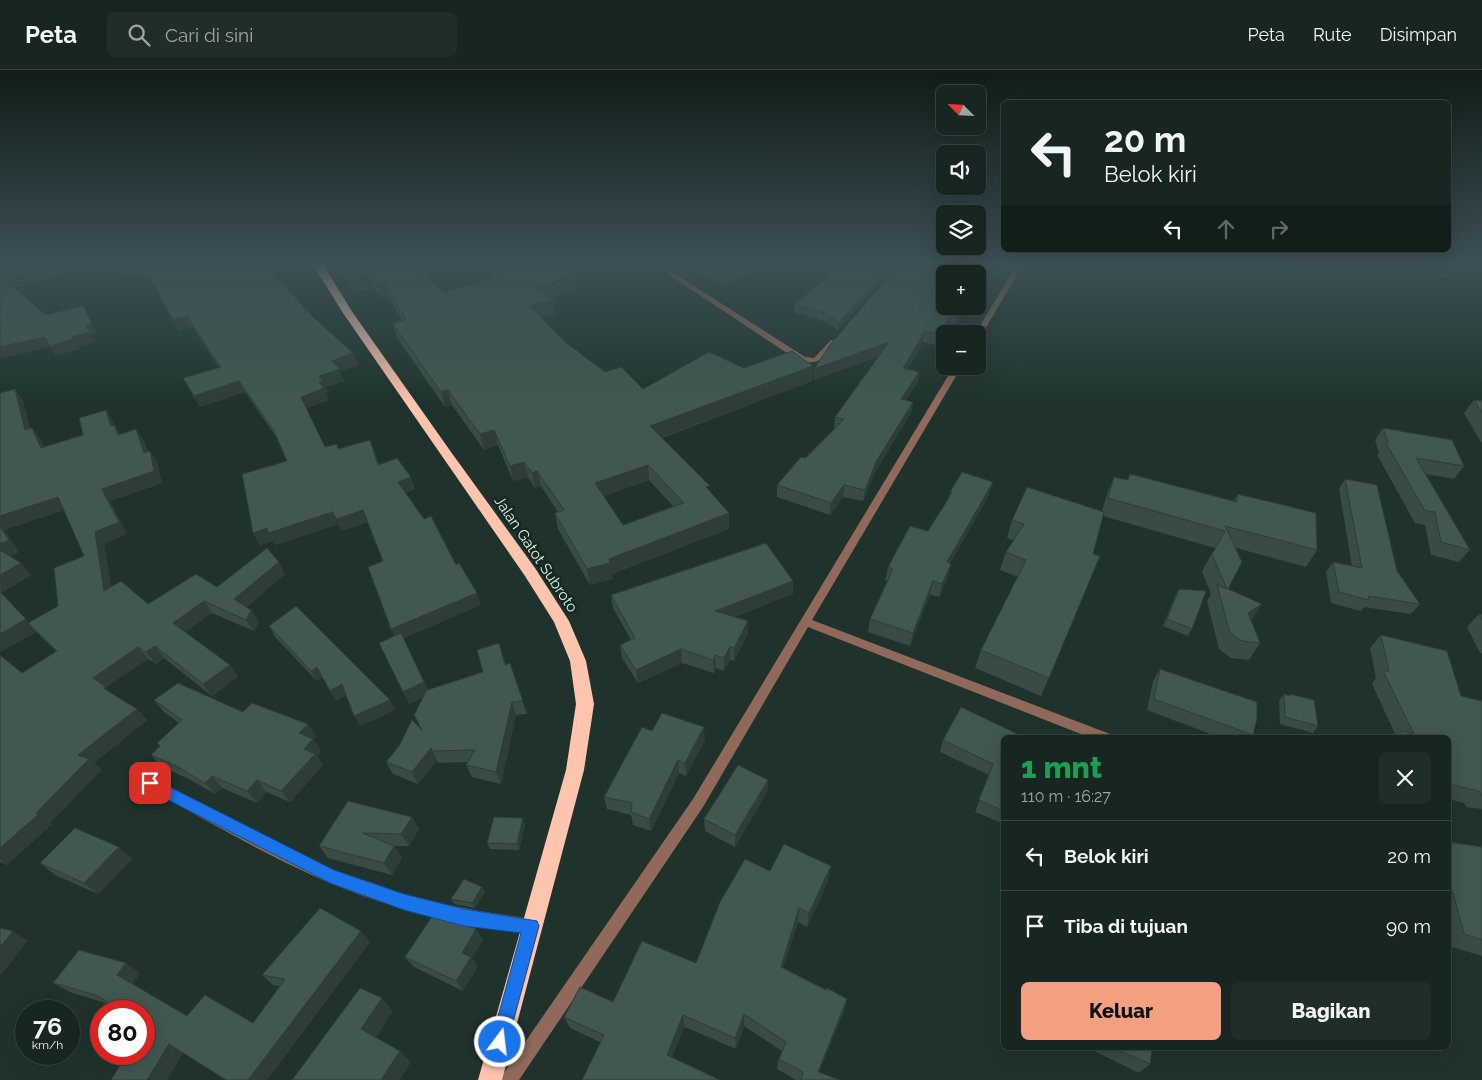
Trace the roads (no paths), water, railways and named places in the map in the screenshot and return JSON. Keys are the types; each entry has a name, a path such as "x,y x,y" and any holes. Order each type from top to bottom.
{"highway":[{"name":"Jalan Gatot Subroto","path":"346,310 440,447 530,572 561,621 578,662 585,704 575,770 490,1080"}],"street":[{"path":"727,310 809,362 818,360 838,338"},
{"path":"983,325 992,310"},
{"path":"509,1080 698,803 953,375"},
{"path":"806,622 1098,735"},
{"path":"150,783 330,876 404,902 464,918 531,926"}]}
